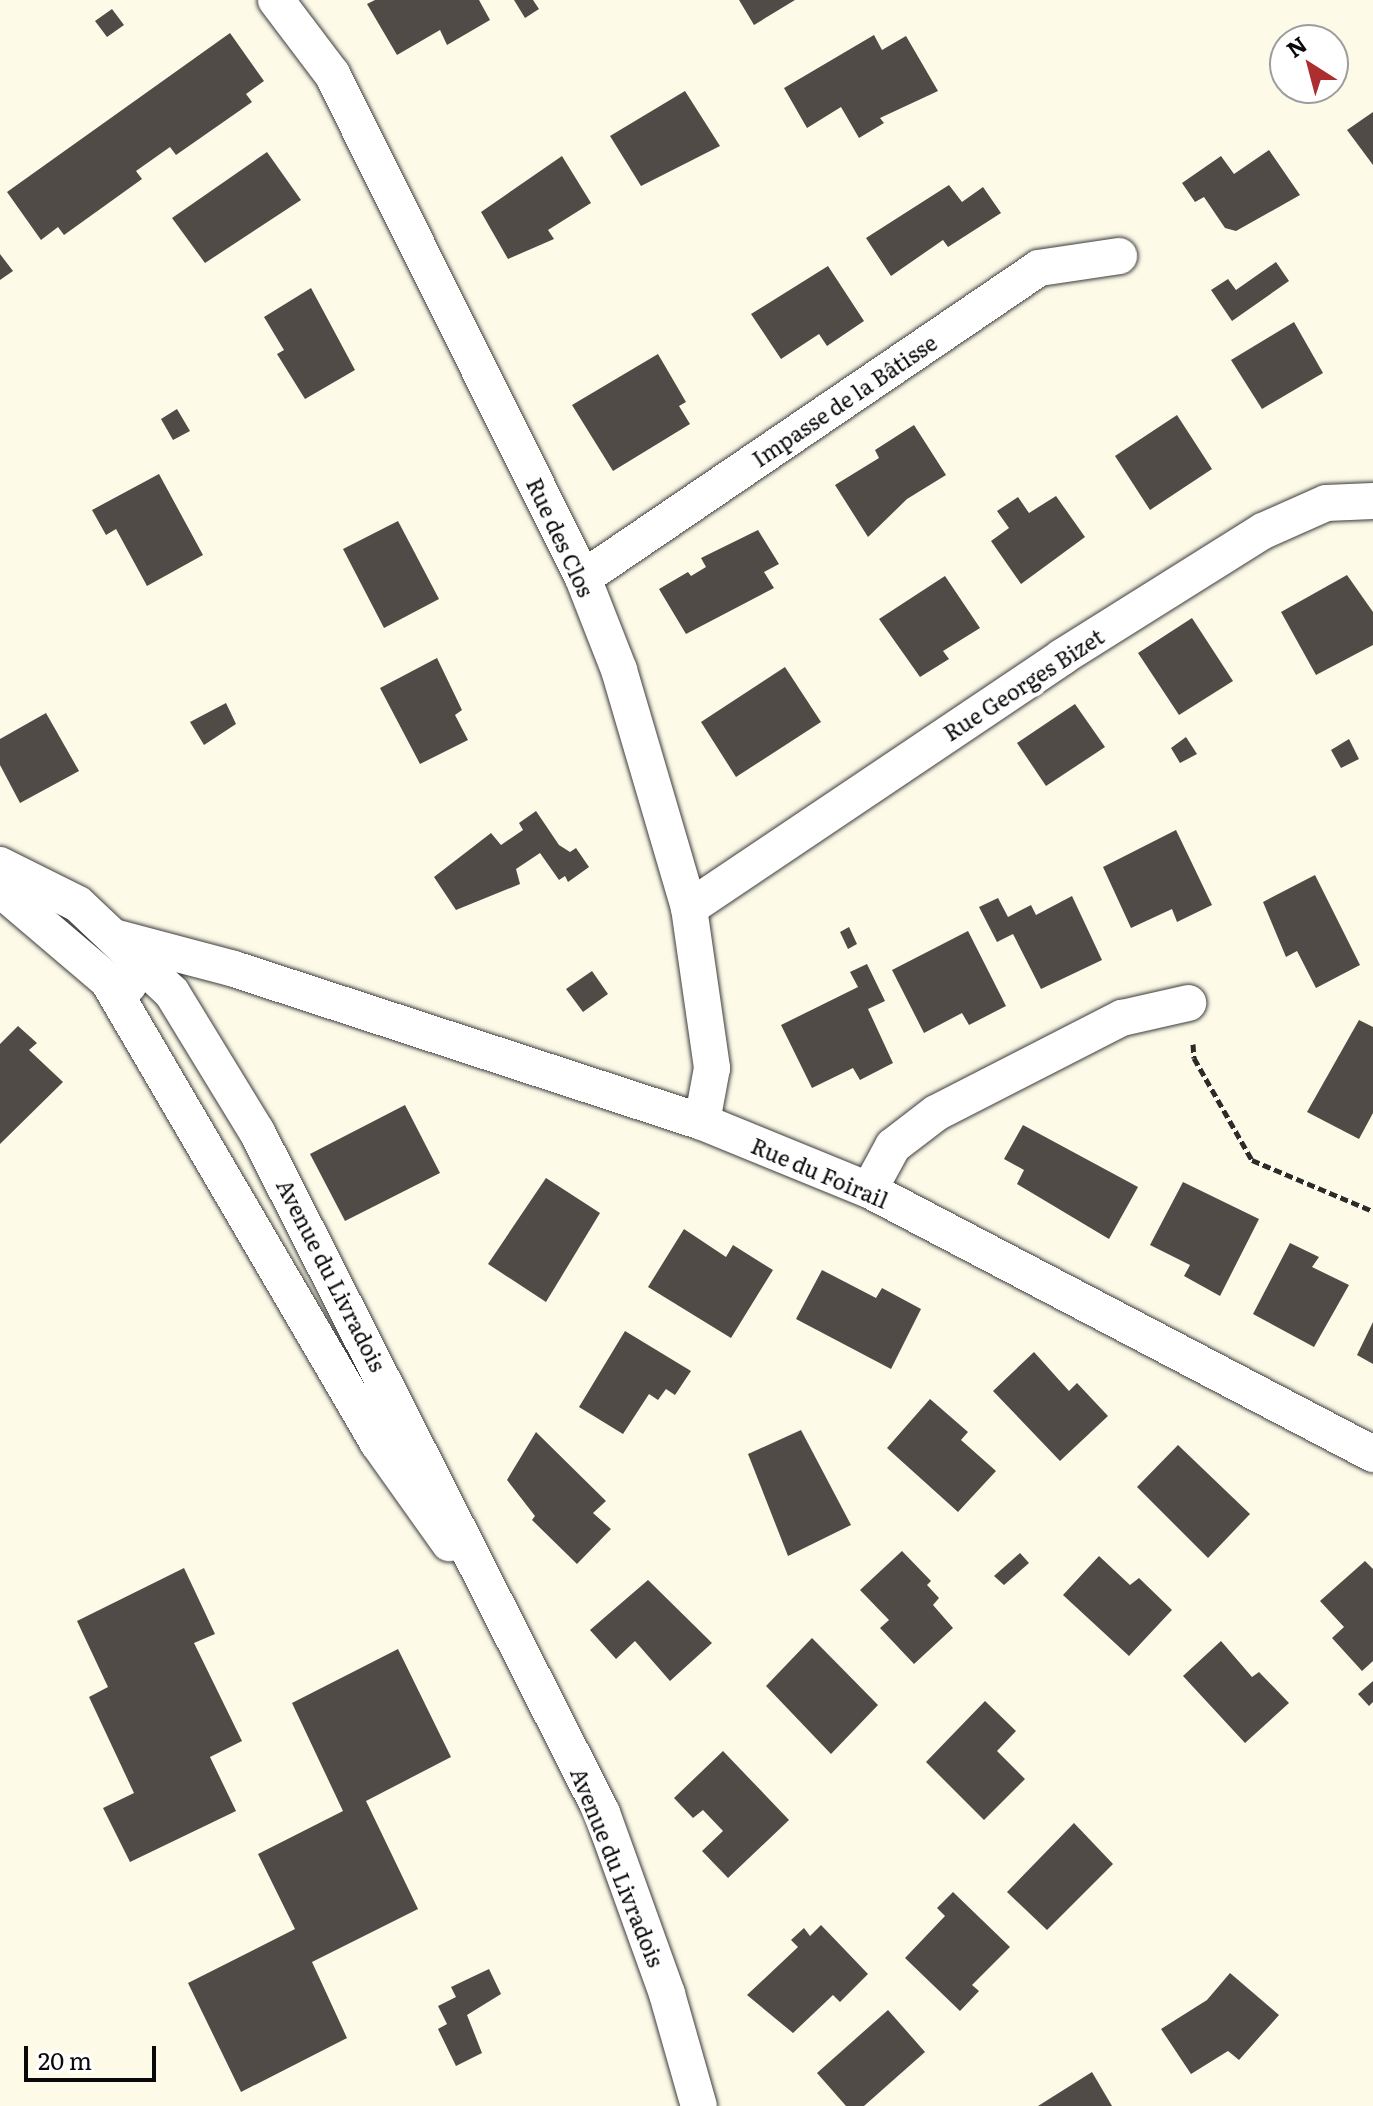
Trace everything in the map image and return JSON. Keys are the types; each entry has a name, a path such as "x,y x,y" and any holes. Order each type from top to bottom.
{"street":[{"name":"Rue des Clos","path":"276,0 332,74 583,578 619,670 689,908 712,1068 702,1122"},
{"name":"Impasse de la Bâtisse","path":"583,578 1039,268 1119,256"},
{"name":"Rue Georges Bizet","path":"689,908 1062,657 1263,531 1326,503 1373,501"},
{"name":"Rue du Foirail","path":"0,865 78,904 115,938 234,969 702,1122 869,1190 1373,1454"},
{"path":"0,889 108,981 172,993 234,969"},
{"name":"Avenue du Livradois","path":"115,938 172,993 257,1132 515,1636 602,1813 667,1994 699,2106"},
{"name":"Avenue du Livradois","path":"108,981 378,1443 515,1636"},
{"path":"869,1190 893,1146 936,1113 1122,1018 1188,1003"}],"path":[{"path":"1188,1003 1194,1058 1252,1160 1373,1211"}],"building":[{"path":"375,0 479,0 490,20 447,45 440,30 397,55 367,4"},
{"path":"514,0 533,0 539,9 525,18"},
{"path":"739,0 795,0 754,25"},
{"path":"112,9 124,25 107,37 95,21"},
{"path":"230,33 264,81 246,94 252,102 176,155 170,147 136,171 142,179 64,235 58,227 41,240 7,192"},
{"path":"874,35 882,50 906,36 938,91 880,118 884,123 859,138 841,107 807,128 784,88"},
{"path":"685,91 720,146 641,186 610,136"},
{"path":"1373,112 1373,165 1347,130"},
{"path":"1269,150 1300,195 1236,231 1225,228 1204,197 1195,202 1182,183 1221,156 1234,174"},
{"path":"267,152 301,200 205,263 172,218"},
{"path":"562,156 591,203 548,230 554,239 508,259 481,212"},
{"path":"949,185 962,202 983,187 1001,213 948,247 943,240 891,276 866,238"},
{"path":"0,254 13,271 0,280"},
{"path":"1276,262 1289,281 1232,321 1211,290 1228,279 1236,290"},
{"path":"828,266 864,321 827,346 819,334 781,359 751,314"},
{"path":"311,288 355,370 305,399 277,354 284,350 264,317"},
{"path":"1294,322 1323,373 1262,409 1231,360"},
{"path":"658,354 686,402 679,406 690,424 613,471 572,405"},
{"path":"177,409 190,431 173,440 161,419"},
{"path":"1177,415 1212,469 1150,510 1115,456"},
{"path":"914,425 946,475 907,499 868,537 835,485 879,458 875,450"},
{"path":"159,474 203,555 147,586 116,529 106,535 92,510"},
{"path":"1056,496 1085,537 1021,584 991,541 1009,528 997,511 1018,497 1029,513"},
{"path":"398,521 439,599 384,628 343,549"},
{"path":"758,530 779,564 764,572 774,588 686,634 659,589 688,572 691,576 706,567 701,558"},
{"path":"1347,575 1373,612 1373,645 1316,675 1281,612"},
{"path":"945,576 980,628 943,651 949,659 920,677 879,619"},
{"path":"1192,618 1233,681 1179,715 1138,653"},
{"path":"437,658 462,710 455,715 468,740 420,764 380,688"},
{"path":"785,667 821,722 736,777 701,722"},
{"path":"226,703 236,724 204,745 190,722"},
{"path":"1075,704 1105,747 1046,786 1017,743"},
{"path":"46,713 79,771 20,803 0,765 0,739"},
{"path":"1186,737 1197,754 1180,763 1171,748"},
{"path":"1349,739 1359,759 1341,768 1331,750"},
{"path":"536,811 559,845 570,852 576,848 589,867 568,882 565,876 559,880 540,853 516,869 520,884 456,910 434,877 491,833 501,845 523,830 519,823"},
{"path":"1176,830 1212,905 1177,922 1172,909 1131,928 1103,867"},
{"path":"1315,875 1360,965 1316,988 1297,951 1286,957 1263,902"},
{"path":"1072,896 1102,960 1041,989 1013,934 997,942 979,907 998,898 1008,917 1031,905 1036,915"},
{"path":"849,927 857,944 848,949 840,932"},
{"path":"968,931 1006,1006 969,1025 962,1013 924,1033 892,970"},
{"path":"867,964 885,1001 868,1009 893,1063 860,1080 853,1068 812,1088 781,1025 858,987 850,972"},
{"path":"592,971 608,994 583,1012 566,989"},
{"path":"1359,1020 1373,1027 1373,1113 1359,1139 1307,1112"},
{"path":"18,1026 37,1043 29,1050 63,1082 0,1144 0,1044"},
{"path":"405,1105 440,1173 345,1221 310,1154"},
{"path":"1023,1125 1138,1187 1109,1239 1017,1184 1024,1170 1004,1159"},
{"path":"546,1178 600,1213 546,1302 488,1264"},
{"path":"1183,1182 1259,1219 1220,1296 1184,1276 1190,1265 1150,1245"},
{"path":"684,1229 726,1257 733,1245 773,1270 731,1338 648,1287"},
{"path":"1290,1243 1319,1257 1312,1267 1349,1285 1314,1347 1253,1314"},
{"path":"822,1270 876,1298 882,1288 921,1309 891,1369 796,1319"},
{"path":"1373,1322 1373,1364 1357,1355"},
{"path":"625,1331 691,1371 675,1395 666,1389 658,1400 649,1394 623,1434 579,1407"},
{"path":"1034,1352 1069,1391 1077,1383 1108,1416 1060,1461 993,1391"},
{"path":"930,1399 968,1432 961,1440 996,1471 958,1512 887,1448"},
{"path":"801,1430 851,1525 788,1556 748,1454"},
{"path":"536,1432 606,1501 593,1513 611,1529 577,1564 532,1520 535,1516 507,1480"},
{"path":"1178,1445 1250,1514 1208,1558 1137,1487"},
{"path":"902,1551 931,1581 927,1585 939,1598 933,1605 953,1628 914,1664 880,1628 889,1620 860,1590"},
{"path":"1020,1553 1029,1563 1004,1585 994,1576"},
{"path":"1099,1556 1130,1585 1139,1578 1172,1610 1129,1656 1063,1595"},
{"path":"1365,1561 1373,1569 1373,1661 1362,1671 1332,1638 1344,1627 1320,1601"},
{"path":"184,1568 215,1634 194,1643 242,1741 210,1757 236,1811 130,1862 103,1808 134,1793 89,1697 108,1687 77,1621"},
{"path":"648,1580 712,1643 670,1681 635,1641 616,1659 590,1630"},
{"path":"812,1638 878,1705 831,1754 766,1686"},
{"path":"1221,1641 1252,1677 1259,1672 1289,1703 1245,1743 1183,1676"},
{"path":"398,1649 451,1757 366,1801 418,1909 312,1962 347,2038 241,2092 188,1983 295,1929 258,1854 343,1811 292,1703"},
{"path":"1373,1681 1373,1702 1369,1706 1358,1694"},
{"path":"985,1701 1016,1731 997,1751 1025,1779 984,1820 926,1762"},
{"path":"723,1751 789,1820 728,1878 702,1851 723,1831 703,1810 693,1818 674,1798"},
{"path":"1074,1823 1113,1864 1047,1930 1007,1892"},
{"path":"953,1892 1010,1947 972,1985 979,1991 960,2011 905,1958 945,1916 937,1908"},
{"path":"821,1925 868,1974 840,2002 833,1995 793,2033 747,1995 798,1947 791,1940 804,1928 810,1936"},
{"path":"489,1969 501,1994 467,2015 482,2053 456,2066 438,2029 447,2024 438,2006 456,1997 451,1987"},
{"path":"1230,1973 1279,2015 1239,2060 1228,2051 1191,2074 1161,2029 1207,2000"},
{"path":"888,2010 925,2052 864,2106 846,2106 817,2073"},
{"path":"1092,2072 1112,2106 1038,2106"}]}
